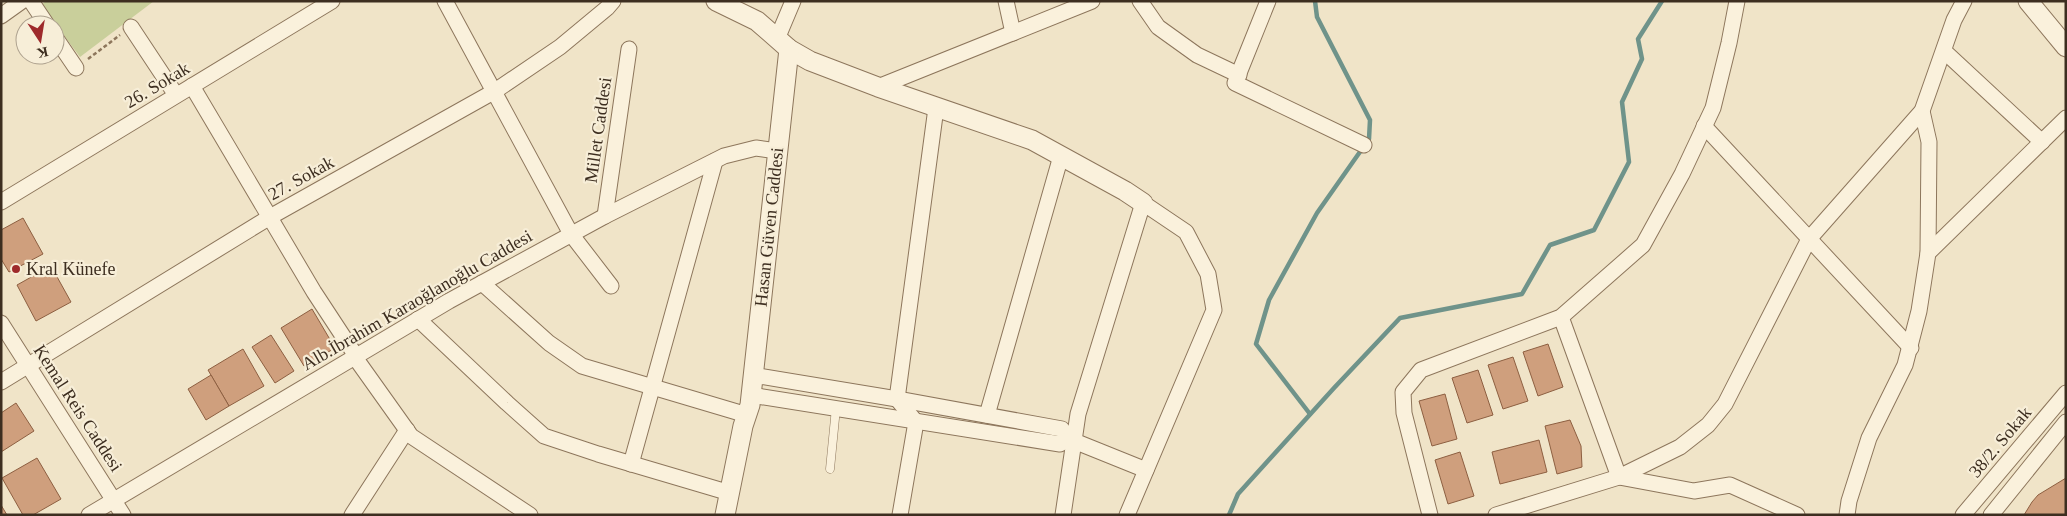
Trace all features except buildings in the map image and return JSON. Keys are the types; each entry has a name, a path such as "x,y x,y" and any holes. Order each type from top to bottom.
{"street":[{"path":"1,16 22,1"},
{"path":"31,1 40,15"},
{"name":"26. Sokak","path":"1,202 332,1"},
{"path":"445,1 572,234 611,286"},
{"name":"27. Sokak","path":"1,382 270,217 495,91 560,47 613,1"},
{"path":"716,1 757,21 783,44 810,61 936,108 1032,140 1125,191 1186,232 1208,274 1214,310 1127,515"},
{"path":"783,44 793,1"},
{"path":"1006,1 1014,32"},
{"path":"878,87 1092,1"},
{"path":"1140,1 1158,27 1197,55 1239,75"},
{"path":"1268,1 1235,83 1364,145"},
{"path":"1430,515 1404,414 1403,392 1420,370 1561,317 1643,244 1682,174 1713,108 1737,1"},
{"path":"1496,515 1619,477 1680,447 1708,425 1725,404 1809,239 1922,111 1954,20 1964,1"},
{"path":"2028,1 2066,47"},
{"path":"131,27 176,95"},
{"name":"Hasan Güven Caddesi","path":"725,515 749,405 753,375 777,151 783,44"},
{"name":"Millet Caddesi","path":"605,216 629,49"},
{"path":"65,51 76,68"},
{"path":"1944,51 2042,142"},
{"path":"192,86 314,292 355,356 407,430 412,436 528,514"},
{"path":"900,515 916,422 897,399 936,108"},
{"path":"1847,515 1849,502 1869,438 1905,365 1911,348 1919,311 1928,253 1928,142 1922,111"},
{"path":"1928,253 2066,118"},
{"path":"1704,126 1911,348"},
{"name":"Alb.İbrahim Karaoğlanoğlu Caddesi","path":"89,515 418,319 605,216 724,156 756,148 777,151"},
{"path":"987,415 1061,156"},
{"path":"631,464 715,161"},
{"path":"1063,515 1072,440 1078,414 1143,203"},
{"path":"482,283 549,343 582,366 653,388 749,405 836,408 1060,444 1072,440"},
{"path":"1561,317 1619,477"},
{"path":"418,319 507,404 544,436 730,493"},
{"name":"Kemal Reis Caddesi","path":"1,323 114,499 122,515"},
{"path":"753,375 1062,429 1072,440 1146,470"},
{"name":"38/2. Sokak","path":"1963,515 2066,393"},
{"name":"Hasan Güven Caddesi","path":"737,515 754,430 749,405"},
{"path":"1991,515 2066,422"},
{"path":"352,515 407,430"},
{"path":"1619,477 1694,492 1730,486 1797,515"}],"lane":[{"path":"830,469 836,408"}],"path":[{"path":"76,68 131,27"}],"green space":[{"path":"46,1 154,1 80,57 65,37 65,15 48,15 41,5"}],"waterway":[{"path":"1310,414 1256,344 1269,300 1317,213 1369,139 1370,120 1317,17 1315,1"},
{"path":"1229,515 1238,494 1400,318 1522,294 1550,245 1594,230 1629,162 1622,102 1642,59 1638,39 1662,1"}],"place":[{"name":"Kral Künefe","path":"16,269"}]}
